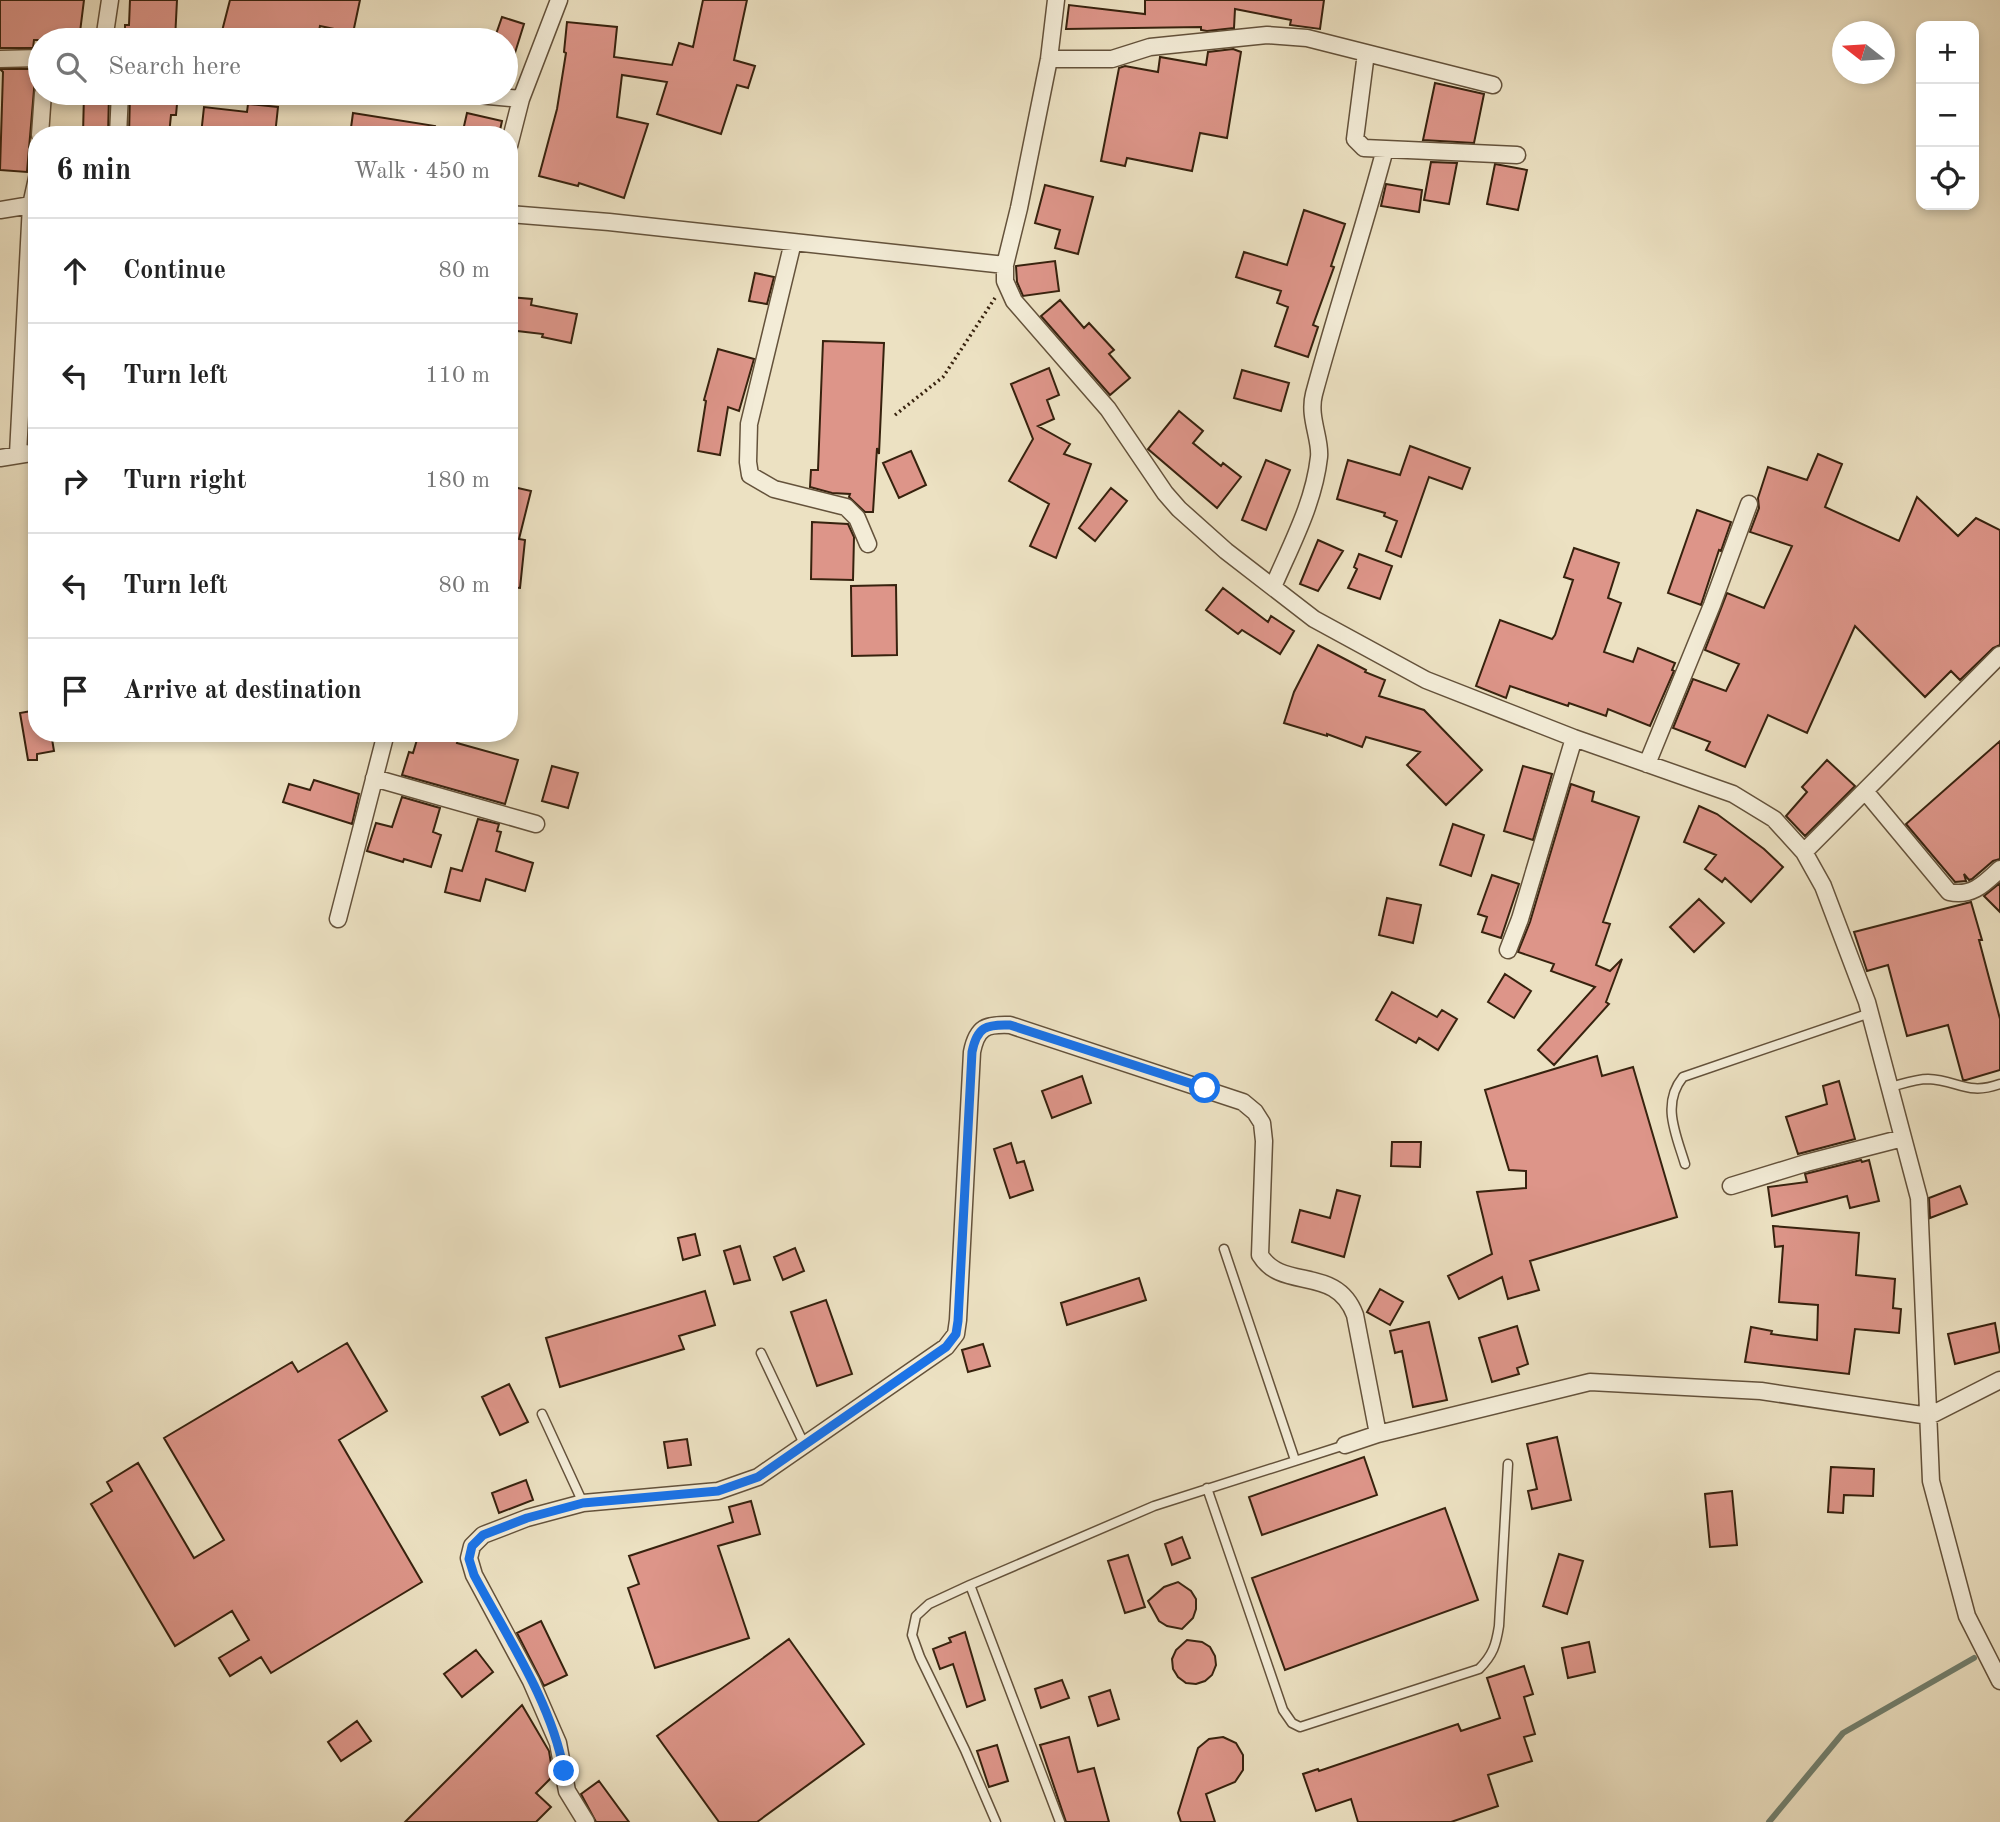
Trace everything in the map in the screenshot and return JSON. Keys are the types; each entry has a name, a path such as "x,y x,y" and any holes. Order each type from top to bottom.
{"street":[{"path":"106,28 110,0"},
{"path":"514,126 521,99 559,0"},
{"path":"1056,0 1049,59 1005,273 1014,301 1108,409 1172,501 1199,529 1314,619 1426,680 1574,738 1733,794 1774,819 1804,852 1823,886 1870,1013 1919,1198 1931,1481 1966,1616 2000,1681"},
{"path":"1049,59 1112,59 1150,47 1267,35 1307,38 1493,85"},
{"path":"1366,53 1355,139 1364,148 1517,155"},
{"path":"0,59 28,58"},
{"path":"41,126 42,105"},
{"path":"118,126 119,105"},
{"path":"1273,587 1311,496 1319,454 1313,427 1313,398 1385,149"},
{"path":"0,210 28,205"},
{"path":"518,215 793,242 1005,273"},
{"path":"793,242 749,425 750,475 766,486 846,507 858,518 868,544"},
{"path":"18,454 28,262"},
{"path":"0,458 28,453"},
{"path":"1647,764 1712,605 1749,504"},
{"path":"1804,852 2000,655"},
{"path":"1508,950 1520,919 1574,738"},
{"path":"338,919 384,742"},
{"path":"374,778 536,824"},
{"path":"1865,791 1949,892 1969,893 2000,869"},
{"path":"586,1822 567,1791 558,1742 531,1681 474,1575 469,1559 472,1546 483,1535 527,1518 583,1503 718,1491 758,1477 946,1347 956,1334 961,1283 972,1052 974,1039 982,1030 993,1024 1010,1025 1205,1088 1243,1102 1255,1112 1262,1123 1264,1141 1260,1255 1265,1263 1276,1270 1322,1283 1340,1291 1350,1301 1378,1434"},
{"path":"1731,1186 1903,1138"},
{"path":"1345,1445 1378,1434 1590,1382 1761,1391 1929,1416 2000,1380"}],"lane":[{"path":"1685,1164 1672,1120 1671,1096 1683,1077 1870,1013"},
{"path":"1890,1087 1926,1079 1943,1080 1976,1090 2000,1084"},
{"path":"1224,1249 1295,1461"},
{"path":"761,1353 805,1446"},
{"path":"542,1414 583,1503"},
{"path":"996,1822 920,1657 912,1635 916,1616 929,1604 970,1585 1154,1506 1345,1445"},
{"path":"1207,1488 1283,1710 1292,1723 1300,1727 1479,1669 1490,1658 1496,1646 1499,1626 1508,1464"},
{"path":"970,1585 1060,1822"}],"path":[{"path":"895,415 943,377 1005,273"}],"building":[{"path":"0,0 84,0 80,28 28,28 28,48 0,48"},
{"path":"130,0 177,0 176,28 125,28 125,25 129,25"},
{"path":"230,0 360,0 354,28 223,28"},
{"path":"703,0 747,0 734,60 755,66 748,88 737,85 721,134 657,114 667,82 622,75 617,117 648,124 624,198 579,183 578,186 539,176 557,109 566,53 567,22 617,27 614,57 672,65 679,43 693,47"},
{"path":"1145,0 1324,0 1320,29 1290,25 1291,20 1235,9 1234,28 1207,31 1201,30 1201,27 1066,29 1069,5 1145,14"},
{"path":"502,17 524,24 518,43 518,28 498,28"},
{"path":"1233,49 1241,52 1227,138 1200,133 1192,171 1127,158 1125,166 1101,161 1119,68 1125,66 1158,72 1160,57 1206,65 1208,52"},
{"path":"0,69 28,69 28,105 33,105 31,126 28,126 27,172 0,170 3,72"},
{"path":"1435,83 1484,94 1474,143 1423,140"},
{"path":"84,105 109,105 108,126 83,126"},
{"path":"130,105 177,105 176,115 171,115 170,126 129,126"},
{"path":"248,105 278,107 276,126 202,126 204,107 247,112"},
{"path":"353,113 435,126 351,126"},
{"path":"467,113 502,121 501,126 464,126"},
{"path":"1431,162 1457,163 1449,204 1424,200"},
{"path":"1495,164 1527,170 1518,210 1487,204"},
{"path":"1386,184 1422,190 1419,212 1381,206"},
{"path":"1045,185 1093,197 1078,254 1055,248 1060,230 1035,223"},
{"path":"1304,210 1345,224 1331,266 1334,267 1313,325 1318,327 1308,357 1275,346 1288,307 1277,303 1281,291 1236,277 1244,252 1287,265"},
{"path":"1055,261 1059,291 1023,296 1017,282 1016,266"},
{"path":"755,273 774,277 767,304 749,301"},
{"path":"518,298 532,299 531,305 577,314 571,343 542,337 543,334 518,331"},
{"path":"1060,300 1084,328 1089,323 1114,350 1109,354 1130,378 1110,395 1041,316"},
{"path":"823,341 884,343 879,454 877,448 873,512 865,512 849,497 850,494 832,493 810,487 811,470 818,470"},
{"path":"718,349 754,359 739,411 728,407 720,455 698,451 706,401 704,400"},
{"path":"1049,368 1059,395 1047,400 1054,419 1038,426 1070,444 1064,454 1091,464 1056,558 1030,546 1049,504 1009,481 1033,439 1011,384"},
{"path":"1242,370 1289,383 1281,411 1234,398"},
{"path":"1179,411 1203,431 1193,443 1221,466 1223,463 1241,477 1217,508 1148,449"},
{"path":"1410,446 1470,468 1462,489 1429,477 1401,557 1386,551 1397,521 1384,516 1385,513 1337,499 1348,460 1400,475"},
{"path":"911,451 926,485 899,498 883,463"},
{"path":"1818,454 1842,464 1825,507 1899,541 1917,497 1958,536 1976,518 2000,530 2000,645 1993,648 1960,680 1951,671 1925,697 1855,626 1807,733 1768,715 1745,767 1706,750 1710,742 1673,728 1693,679 1726,691 1739,664 1705,650 1727,593 1764,608 1792,546 1750,532 1759,508 1758,498 1768,467 1807,480"},
{"path":"1266,460 1290,470 1266,530 1242,520"},
{"path":"518,488 531,491 519,539 525,540 518,588"},
{"path":"1111,488 1127,501 1095,541 1079,528"},
{"path":"1697,510 1731,522 1701,605 1668,593"},
{"path":"812,522 848,524 854,537 853,580 811,579"},
{"path":"1318,540 1343,551 1318,591 1300,584"},
{"path":"1574,548 1619,563 1608,598 1621,603 1604,652 1633,662 1638,648 1675,663 1650,726 1608,709 1606,716 1510,686 1506,698 1476,686 1500,620 1552,639 1555,635 1573,580 1564,577"},
{"path":"1359,554 1392,566 1380,599 1348,588 1357,569 1354,567"},
{"path":"896,585 897,655 852,656 851,586"},
{"path":"1223,588 1268,622 1271,616 1294,631 1280,654 1242,630 1238,634 1206,610"},
{"path":"1318,645 1366,670 1365,672 1385,680 1379,696 1424,710 1482,770 1446,805 1407,765 1420,752 1366,737 1362,747 1327,734 1284,723 1294,692"},
{"path":"28,712 28,742 52,742 54,751 37,754 37,760 28,760 20,713"},
{"path":"2000,741 2000,859 1993,861 1972,879 1969,880 1964,874 1966,881 1955,882 1906,824"},
{"path":"416,742 457,742 518,760 505,804 402,775 409,752 413,753"},
{"path":"1827,760 1855,786 1805,836 1786,816 1807,792 1802,787"},
{"path":"552,766 578,773 568,808 542,801"},
{"path":"1523,766 1552,774 1533,840 1504,831"},
{"path":"314,780 359,794 352,824 283,802 289,784 310,790"},
{"path":"1571,784 1594,792 1592,801 1639,817 1603,922 1610,924 1596,965 1610,971 1622,959 1606,1002 1609,1004 1554,1065 1538,1050 1595,987 1551,971 1554,964 1518,952 1530,922"},
{"path":"402,797 440,808 433,832 441,835 431,867 367,851 376,823 392,827"},
{"path":"1699,806 1717,814 1764,849 1783,867 1751,902 1725,878 1722,882 1705,869 1716,855 1684,842"},
{"path":"478,819 499,824 497,831 501,832 496,851 533,863 525,891 486,879 480,901 445,892 451,868 462,871"},
{"path":"1453,824 1484,835 1471,876 1440,865"},
{"path":"1492,875 1519,884 1501,938 1482,932 1487,917 1478,914"},
{"path":"2000,883 2000,912 1984,896"},
{"path":"1387,898 1421,905 1413,943 1379,935"},
{"path":"1699,899 1724,923 1694,952 1670,927"},
{"path":"1971,902 2000,1019 2000,1070 1963,1080 1948,1025 1907,1036 1888,965 1867,971 1854,932"},
{"path":"1505,974 1531,991 1514,1018 1488,1002"},
{"path":"1392,992 1437,1017 1442,1010 1457,1019 1438,1050 1419,1038 1416,1043 1376,1020"},
{"path":"1597,1056 1602,1076 1633,1067 1677,1217 1530,1261 1539,1290 1508,1299 1502,1277 1459,1299 1448,1276 1492,1254 1477,1192 1526,1188 1526,1171 1509,1170 1485,1090"},
{"path":"1082,1076 1091,1103 1052,1118 1042,1091"},
{"path":"1839,1081 1855,1139 1798,1154 1786,1117 1827,1104 1823,1086"},
{"path":"1392,1142 1421,1142 1420,1167 1391,1166"},
{"path":"1011,1143 1017,1163 1024,1161 1033,1190 1010,1198 994,1149"},
{"path":"1869,1160 1879,1201 1850,1208 1847,1196 1772,1216 1768,1187 1807,1182 1805,1174"},
{"path":"1960,1186 1967,1204 1930,1218 1929,1198"},
{"path":"1337,1190 1360,1196 1344,1257 1292,1242 1300,1210 1330,1218"},
{"path":"1773,1226 1859,1233 1856,1275 1895,1279 1893,1308 1901,1309 1899,1333 1855,1329 1849,1374 1745,1362 1751,1327 1772,1331 1771,1334 1817,1340 1818,1305 1779,1302 1783,1246 1775,1247"},
{"path":"695,1234 700,1255 683,1260 678,1238"},
{"path":"740,1246 750,1280 734,1284 724,1251"},
{"path":"795,1248 804,1271 783,1280 774,1257"},
{"path":"1139,1278 1146,1300 1067,1325 1061,1303"},
{"path":"1380,1289 1403,1302 1390,1325 1367,1312"},
{"path":"705,1291 715,1325 679,1336 684,1349 560,1387 546,1338"},
{"path":"826,1300 852,1374 817,1386 791,1312"},
{"path":"1429,1322 1447,1400 1413,1407 1402,1351 1395,1353 1390,1331"},
{"path":"1995,1323 2000,1352 1955,1364 1948,1334"},
{"path":"1517,1326 1528,1364 1517,1368 1519,1374 1492,1382 1479,1338"},
{"path":"347,1343 387,1411 339,1440 422,1582 271,1673 261,1657 230,1676 219,1658 249,1640 232,1611 175,1646 91,1504 112,1491 107,1482 138,1463 194,1558 224,1540 164,1438 292,1362 298,1372"},
{"path":"983,1344 990,1366 968,1372 962,1350"},
{"path":"509,1384 528,1422 500,1435 482,1397"},
{"path":"1557,1437 1571,1500 1532,1509 1528,1491 1537,1489 1527,1444"},
{"path":"687,1439 691,1465 668,1468 664,1442"},
{"path":"1364,1457 1377,1495 1262,1535 1249,1497"},
{"path":"1831,1467 1874,1469 1873,1496 1844,1495 1843,1513 1828,1512"},
{"path":"526,1480 533,1500 499,1513 492,1493"},
{"path":"1732,1491 1737,1545 1710,1547 1705,1494"},
{"path":"751,1501 760,1534 718,1546 749,1638 655,1668 628,1588 639,1584 629,1556 733,1522 729,1507"},
{"path":"1445,1508 1478,1600 1285,1670 1252,1578"},
{"path":"1182,1537 1190,1558 1172,1565 1165,1544"},
{"path":"1559,1554 1583,1561 1567,1614 1543,1606"},
{"path":"1128,1555 1145,1607 1125,1613 1108,1561"},
{"path":"1178,1582 1191,1591 1196,1599 1193,1618 1182,1629 1159,1621 1148,1601 1164,1587"},
{"path":"541,1621 567,1675 544,1686 517,1633"},
{"path":"965,1632 985,1700 967,1707 953,1664 940,1669 933,1649 951,1642 949,1638"},
{"path":"789,1639 864,1744 757,1822 719,1822 657,1736"},
{"path":"1187,1640 1202,1642 1210,1647 1215,1656 1216,1665 1212,1675 1196,1684 1186,1683 1173,1669 1172,1659 1176,1650"},
{"path":"1589,1642 1595,1672 1568,1678 1562,1648"},
{"path":"476,1650 493,1672 462,1697 444,1674"},
{"path":"1524,1666 1533,1694 1524,1697 1535,1734 1524,1737 1532,1761 1488,1775 1498,1806 1451,1822 1358,1822 1351,1799 1316,1811 1303,1774 1458,1724 1461,1731 1500,1718 1487,1678"},
{"path":"1062,1680 1069,1698 1041,1708 1035,1689"},
{"path":"1110,1690 1119,1719 1098,1726 1089,1697"},
{"path":"522,1705 549,1751 553,1776 536,1793 551,1807 536,1822 405,1822"},
{"path":"357,1721 371,1741 341,1761 328,1742"},
{"path":"1069,1737 1078,1772 1094,1768 1109,1822 1066,1822 1040,1745"},
{"path":"1223,1737 1236,1743 1243,1755 1243,1770 1235,1782 1206,1794 1215,1822 1181,1822 1178,1813 1198,1748 1209,1739"},
{"path":"997,1745 1008,1781 989,1787 977,1751"},
{"path":"599,1781 629,1822 596,1822 581,1794"}],"waterway":[{"path":"1769,1822 1843,1733 1974,1658"}],"route":[{"path":"564,1771 558,1742 531,1681 474,1575 469,1559 472,1546 483,1535 527,1518 583,1503 630,1497 685,1496 718,1491 758,1477 946,1347 956,1334 958,1321 972,1052 974,1039 982,1030 993,1024 1010,1025 1205,1088"}]}
